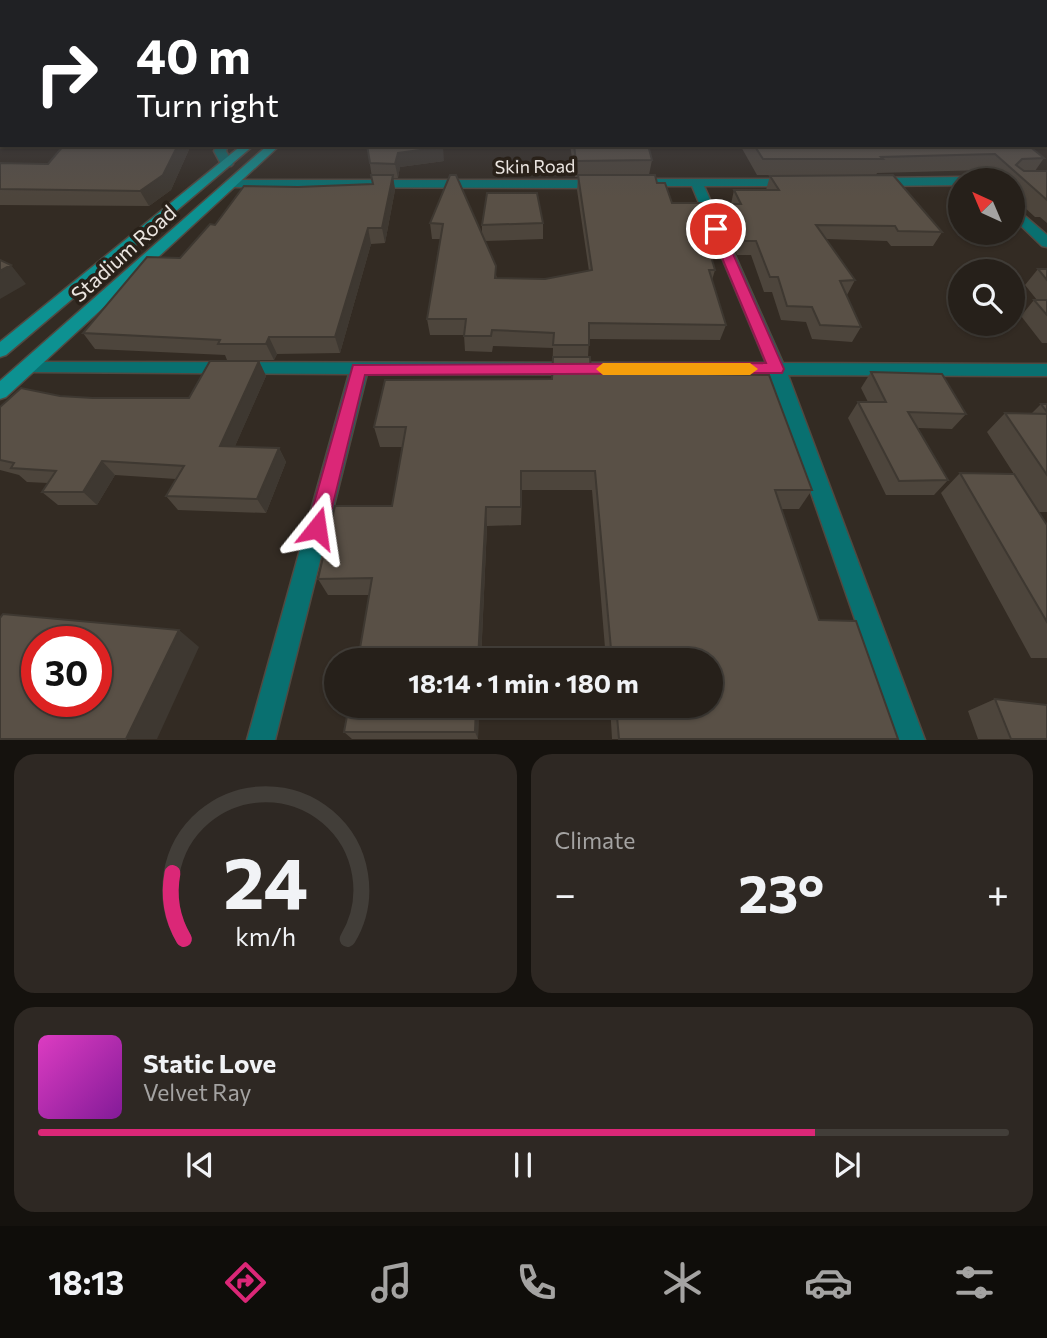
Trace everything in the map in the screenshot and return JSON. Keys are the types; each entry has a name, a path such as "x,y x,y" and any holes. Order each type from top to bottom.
{"main road":[{"name":"Stadium Road","path":"0,351 247,147"},
{"name":"Stadium Road","path":"0,393 273,147"}],"street":[{"path":"222,147 220,151 227,164"},
{"path":"863,182 948,181"},
{"path":"696,182 776,369 911,740"},
{"name":"Skin Road","path":"235,183 496,185 807,182"},
{"path":"1026,223 1047,243"},
{"path":"33,366 1047,370"},
{"path":"261,740 359,369"}],"building":[{"path":"62,147 177,147 163,175 140,191 0,189 0,163 48,164"},
{"path":"367,147 443,147 398,153 395,164 370,163"},
{"path":"574,147 649,147 652,160 576,161"},
{"path":"755,147 1030,147 1044,158 1022,159 1016,165 1020,168 1011,168 995,154 881,157 883,159 763,159"},
{"path":"1026,171 1047,171 1047,200 1026,181"},
{"path":"371,175 393,175 382,228 368,228 335,337 269,337 266,344 218,344 220,340 83,333 147,257 180,258 210,224 215,225 244,186 373,184"},
{"path":"450,175 456,175 496,266 495,278 545,279 592,270 578,175 655,175 657,183 665,183 672,203 706,203 722,240 706,239 715,270 709,270 726,325 589,323 589,345 553,345 554,333 492,330 491,336 464,336 466,319 427,319 443,224 430,223"},
{"path":"893,175 942,232 898,231 895,226 816,225 855,280 840,281 861,327 820,325 812,307 787,306 778,277 770,277 756,241 742,241 725,204 741,204 734,190 779,190 770,176"},
{"path":"487,193 537,193 543,223 482,225"},
{"path":"0,260 11,265 0,271"},
{"path":"1038,269 1047,269 1047,280"},
{"path":"1034,300 1047,300 1047,315"},
{"path":"553,357 590,357 591,372 769,375 812,490 775,490 819,620 856,621 898,739 619,739 617,718 723,718 723,648 611,648 595,471 521,471 521,507 486,507 479,648 360,648 372,578 318,579 335,506 392,506 406,427 374,427 385,380 552,379"},
{"path":"210,361 259,361 220,446 279,448 257,499 166,496 184,466 102,461 83,492 42,492 56,471 11,468 14,463 0,460 0,407 21,388 60,396 93,398 189,398"},
{"path":"871,372 942,374 966,414 908,412 948,480 899,481 858,402 886,402"},
{"path":"1005,413 1047,414 1047,475"},
{"path":"960,473 1014,474 1047,525 1047,622"},
{"path":"3,614 179,630 126,739 0,739 0,618"},
{"path":"995,699 1047,705 1047,739 1011,739"},
{"path":"347,718 476,718 475,732 344,732"}],"slow traffic":[{"path":"603,369 750,369"}],"route":[{"path":"317,528 359,369 776,369 716,229"}]}
